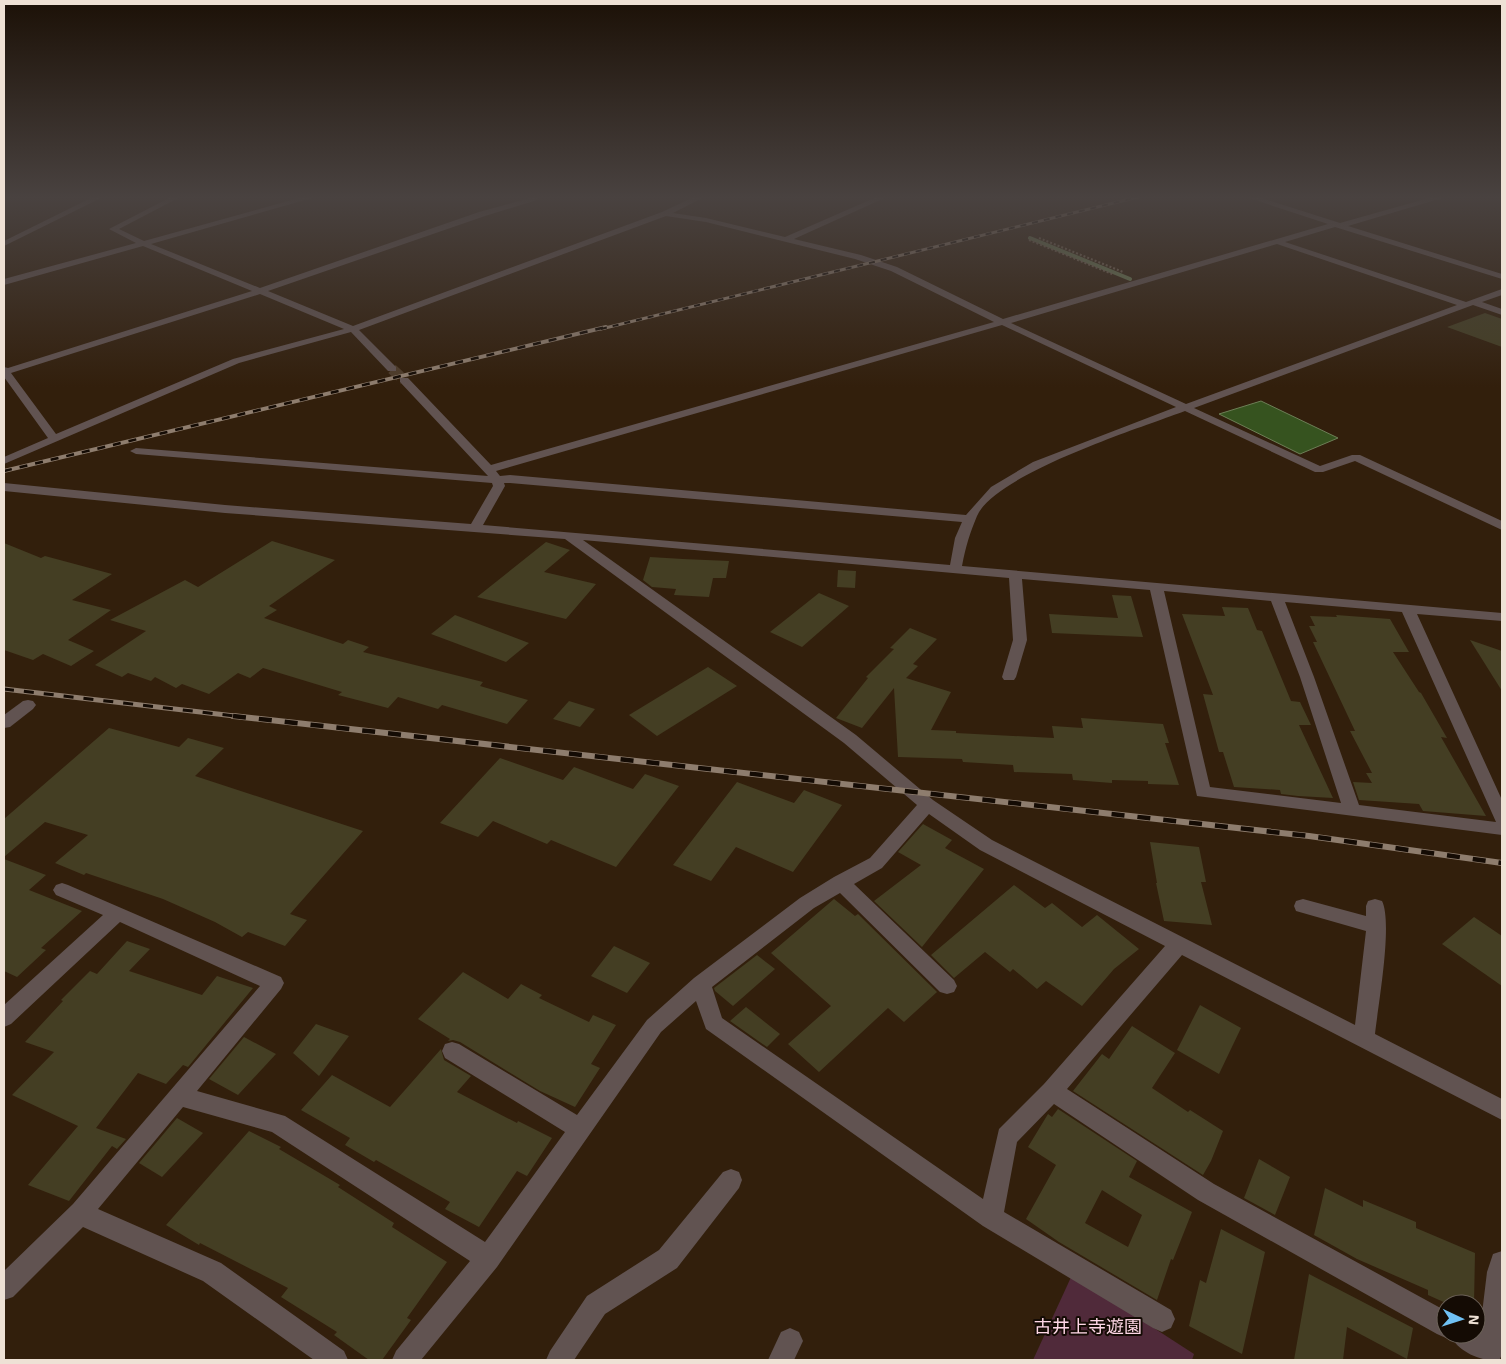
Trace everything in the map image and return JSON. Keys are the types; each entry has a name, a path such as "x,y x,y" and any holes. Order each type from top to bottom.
{"street":[{"path":"4,282 86,260"},
{"path":"183,260 353,329 392,369"},
{"path":"54,439 4,371 261,291 351,260"},
{"path":"4,461 236,361 353,329 541,260"},
{"path":"867,260 894,268 1000,321 1319,470 1356,457 1502,526"},
{"path":"489,469 1216,260"},
{"path":"1333,260 1470,304 1502,312"},
{"path":"1447,260 1502,277"},
{"path":"955,570 965,527 971,519 988,498 1012,477 1037,464 1502,292"},
{"path":"404,380 489,469 497,480 498,486 475,528"},
{"path":"136,452 497,480 510,479 971,519"},
{"path":"4,487 225,508 568,535 1502,617"},
{"path":"568,535 850,740 927,804 986,844 1502,1110"},
{"path":"1009,677 1020,640 1014,575"},
{"path":"1156,588 1203,792 1502,829"},
{"path":"1277,598 1307,677 1352,810"},
{"path":"1408,610 1502,818"},
{"path":"4,722 28,704"},
{"path":"405,1360 488,1258 654,1026 701,984 807,902 876,863 927,804"},
{"path":"840,882 947,986"},
{"path":"4,1288 81,1212 274,983 62,890"},
{"path":"1303,906 1375,926"},
{"path":"1364,1039 1375,926 1375,906"},
{"path":"4,1018 118,913"},
{"path":"991,1218 1007,1136 1052,1091 1180,944"},
{"path":"701,984 713,1023 991,1218 1162,1319"},
{"path":"452,1051 580,1129"},
{"path":"1052,1091 1206,1192 1436,1319"},
{"path":"179,1096 278,1122 488,1258"},
{"path":"560,1360 596,1305 668,1259 731,1180"},
{"path":"81,1212 98,1223 212,1272 335,1360"},
{"path":"1480,1344 1491,1350 1501,1274"}],"path":[{"path":"1077,260 1133,283"},
{"path":"1093,260 1144,280"}],"green space":[{"name":"古井上寺遊園","path":"1072,1275 1194,1354 1192,1360 1033,1360"}],"shaded area":[{"path":"1261,401 1338,438 1300,454 1219,414"}],"building":[{"path":"1485,313 1502,319 1502,347 1447,327"},
{"path":"272,541 335,560 269,606 277,610 264,618 343,644 348,640 369,647 363,652 483,682 480,686 528,700 507,724 442,705 438,709 398,697 388,708 338,695 342,692 263,668 250,678 238,673 209,694 182,684 176,688 155,677 151,681 128,673 122,677 95,665 146,631 110,620 185,580 198,587"},
{"path":"546,542 570,550 544,572 596,584 566,619 477,597"},
{"path":"4,543 41,558 45,556 112,574 72,600 111,610 68,640 94,651 71,666 43,654 33,660 4,650"},
{"path":"650,557 729,561 726,578 713,578 709,597 674,595 676,589 652,587 643,580"},
{"path":"838,570 856,571 855,588 837,587"},
{"path":"819,593 849,606 802,647 770,632"},
{"path":"1112,595 1131,596 1143,637 1052,633 1049,614 1118,618"},
{"path":"1222,607 1248,608 1257,630 1262,631 1291,701 1300,702 1311,725 1299,725 1333,798 1281,794 1280,790 1234,787 1223,752 1219,752 1203,694 1213,695 1182,614 1225,616"},
{"path":"455,615 529,643 506,662 431,634"},
{"path":"1336,615 1390,619 1409,652 1393,652 1421,693 1447,738 1441,737 1486,816 1423,811 1419,804 1359,800 1353,782 1372,783 1366,773 1372,773 1350,731 1355,731 1313,642 1317,642 1309,626 1315,626 1310,616 1337,617"},
{"path":"910,628 937,639 913,664 918,666 906,678 951,692 931,730 1054,738 1052,726 1083,728 1081,718 1163,724 1169,743 1165,743 1179,785 1148,784 1148,781 1112,780 1112,783 1073,780 1072,774 1014,772 1013,765 963,762 962,759 898,757 894,688 862,728 836,718 868,678 866,677 894,649 890,648"},
{"path":"1470,640 1502,651 1502,691"},
{"path":"708,667 737,686 657,736 629,715"},
{"path":"569,701 595,709 580,727 553,719"},
{"path":"109,728 179,747 188,738 224,748 195,776 363,831 290,914 307,920 285,946 248,932 242,937 215,922 163,899 86,873 84,875 55,863 88,835 45,822 4,857 4,819"},
{"path":"500,758 563,780 574,767 633,789 645,774 679,786 616,867 551,840 547,844 493,821 478,837 440,823"},
{"path":"737,782 794,803 804,790 842,805 793,872 736,847 711,881 673,865"},
{"path":"923,824 952,840 945,848 984,869 922,947 874,901 921,865 898,852"},
{"path":"1150,842 1199,847 1206,882 1201,882 1212,925 1164,921"},
{"path":"4,859 46,875 29,890 82,911 41,948 46,950 17,977 4,971"},
{"path":"1014,885 1045,908 1052,903 1082,927 1097,915 1139,949 1114,969 1082,1006 1046,981 1037,989 1013,969 1010,972 985,952 954,978 931,955"},
{"path":"834,899 855,916 858,914 937,992 904,1022 888,1008 819,1072 788,1044 831,1006 771,953"},
{"path":"1474,917 1502,936 1502,986 1442,944"},
{"path":"127,941 150,949 129,971 202,995 217,976 253,988 188,1067 183,1065 166,1084 138,1073 96,1128 126,1139 117,1149 112,1146 69,1201 28,1185 78,1126 12,1095 54,1052 25,1042 63,1001 61,1000 90,971 97,974"},
{"path":"614,946 650,963 627,993 591,976"},
{"path":"757,955 775,969 733,1006 714,988"},
{"path":"463,972 508,999 521,984 542,995 539,998 589,1022 593,1015 616,1025 591,1064 600,1068 575,1107 540,1091 460,1042 448,1041 450,1039 418,1019"},
{"path":"1200,1005 1241,1028 1219,1074 1177,1050"},
{"path":"746,1007 780,1034 767,1047 730,1021"},
{"path":"316,1024 349,1036 319,1076 293,1053"},
{"path":"1132,1026 1175,1053 1152,1088 1188,1112 1190,1110 1223,1131 1203,1175 1073,1091 1102,1054 1109,1059"},
{"path":"244,1037 276,1054 238,1095 209,1079"},
{"path":"441,1049 444,1060 471,1076 457,1092 517,1123 518,1121 552,1138 527,1176 517,1171 479,1227 445,1209 450,1202 376,1160 374,1162 345,1145 350,1138 301,1110 332,1075 390,1107"},
{"path":"1058,1109 1137,1161 1129,1177 1192,1212 1173,1260 1171,1259 1157,1300 1059,1242 1026,1219 1056,1165 1028,1147 1048,1114 1052,1117","holes":["1102,1190 1142,1215 1128,1247 1085,1223"]},
{"path":"177,1118 203,1133 162,1177 139,1163"},
{"path":"249,1131 281,1147 279,1149 340,1185 338,1187 394,1223 392,1227 447,1262 407,1318 411,1320 382,1360 369,1360 334,1335 337,1332 281,1297 288,1288 200,1243 199,1245 166,1225"},
{"path":"1259,1159 1290,1177 1275,1215 1244,1198"},
{"path":"1325,1188 1363,1207 1363,1200 1416,1222 1416,1228 1475,1253 1474,1294 1436,1294 1436,1299 1428,1295 1428,1290 1357,1259 1314,1235"},
{"path":"1221,1229 1265,1252 1242,1354 1189,1326 1200,1280 1206,1283"},
{"path":"1309,1274 1413,1328 1407,1359 1347,1327 1343,1360 1294,1360"}],"waterway":[{"path":"1083,260 1130,279"}],"tunnel":[{"path":"392,369 404,380"}],"railway":[{"path":"601,329 883,260"},
{"path":"4,471 606,327"},
{"path":"4,689 243,717"},
{"path":"233,716 1309,836 1502,863"}]}
